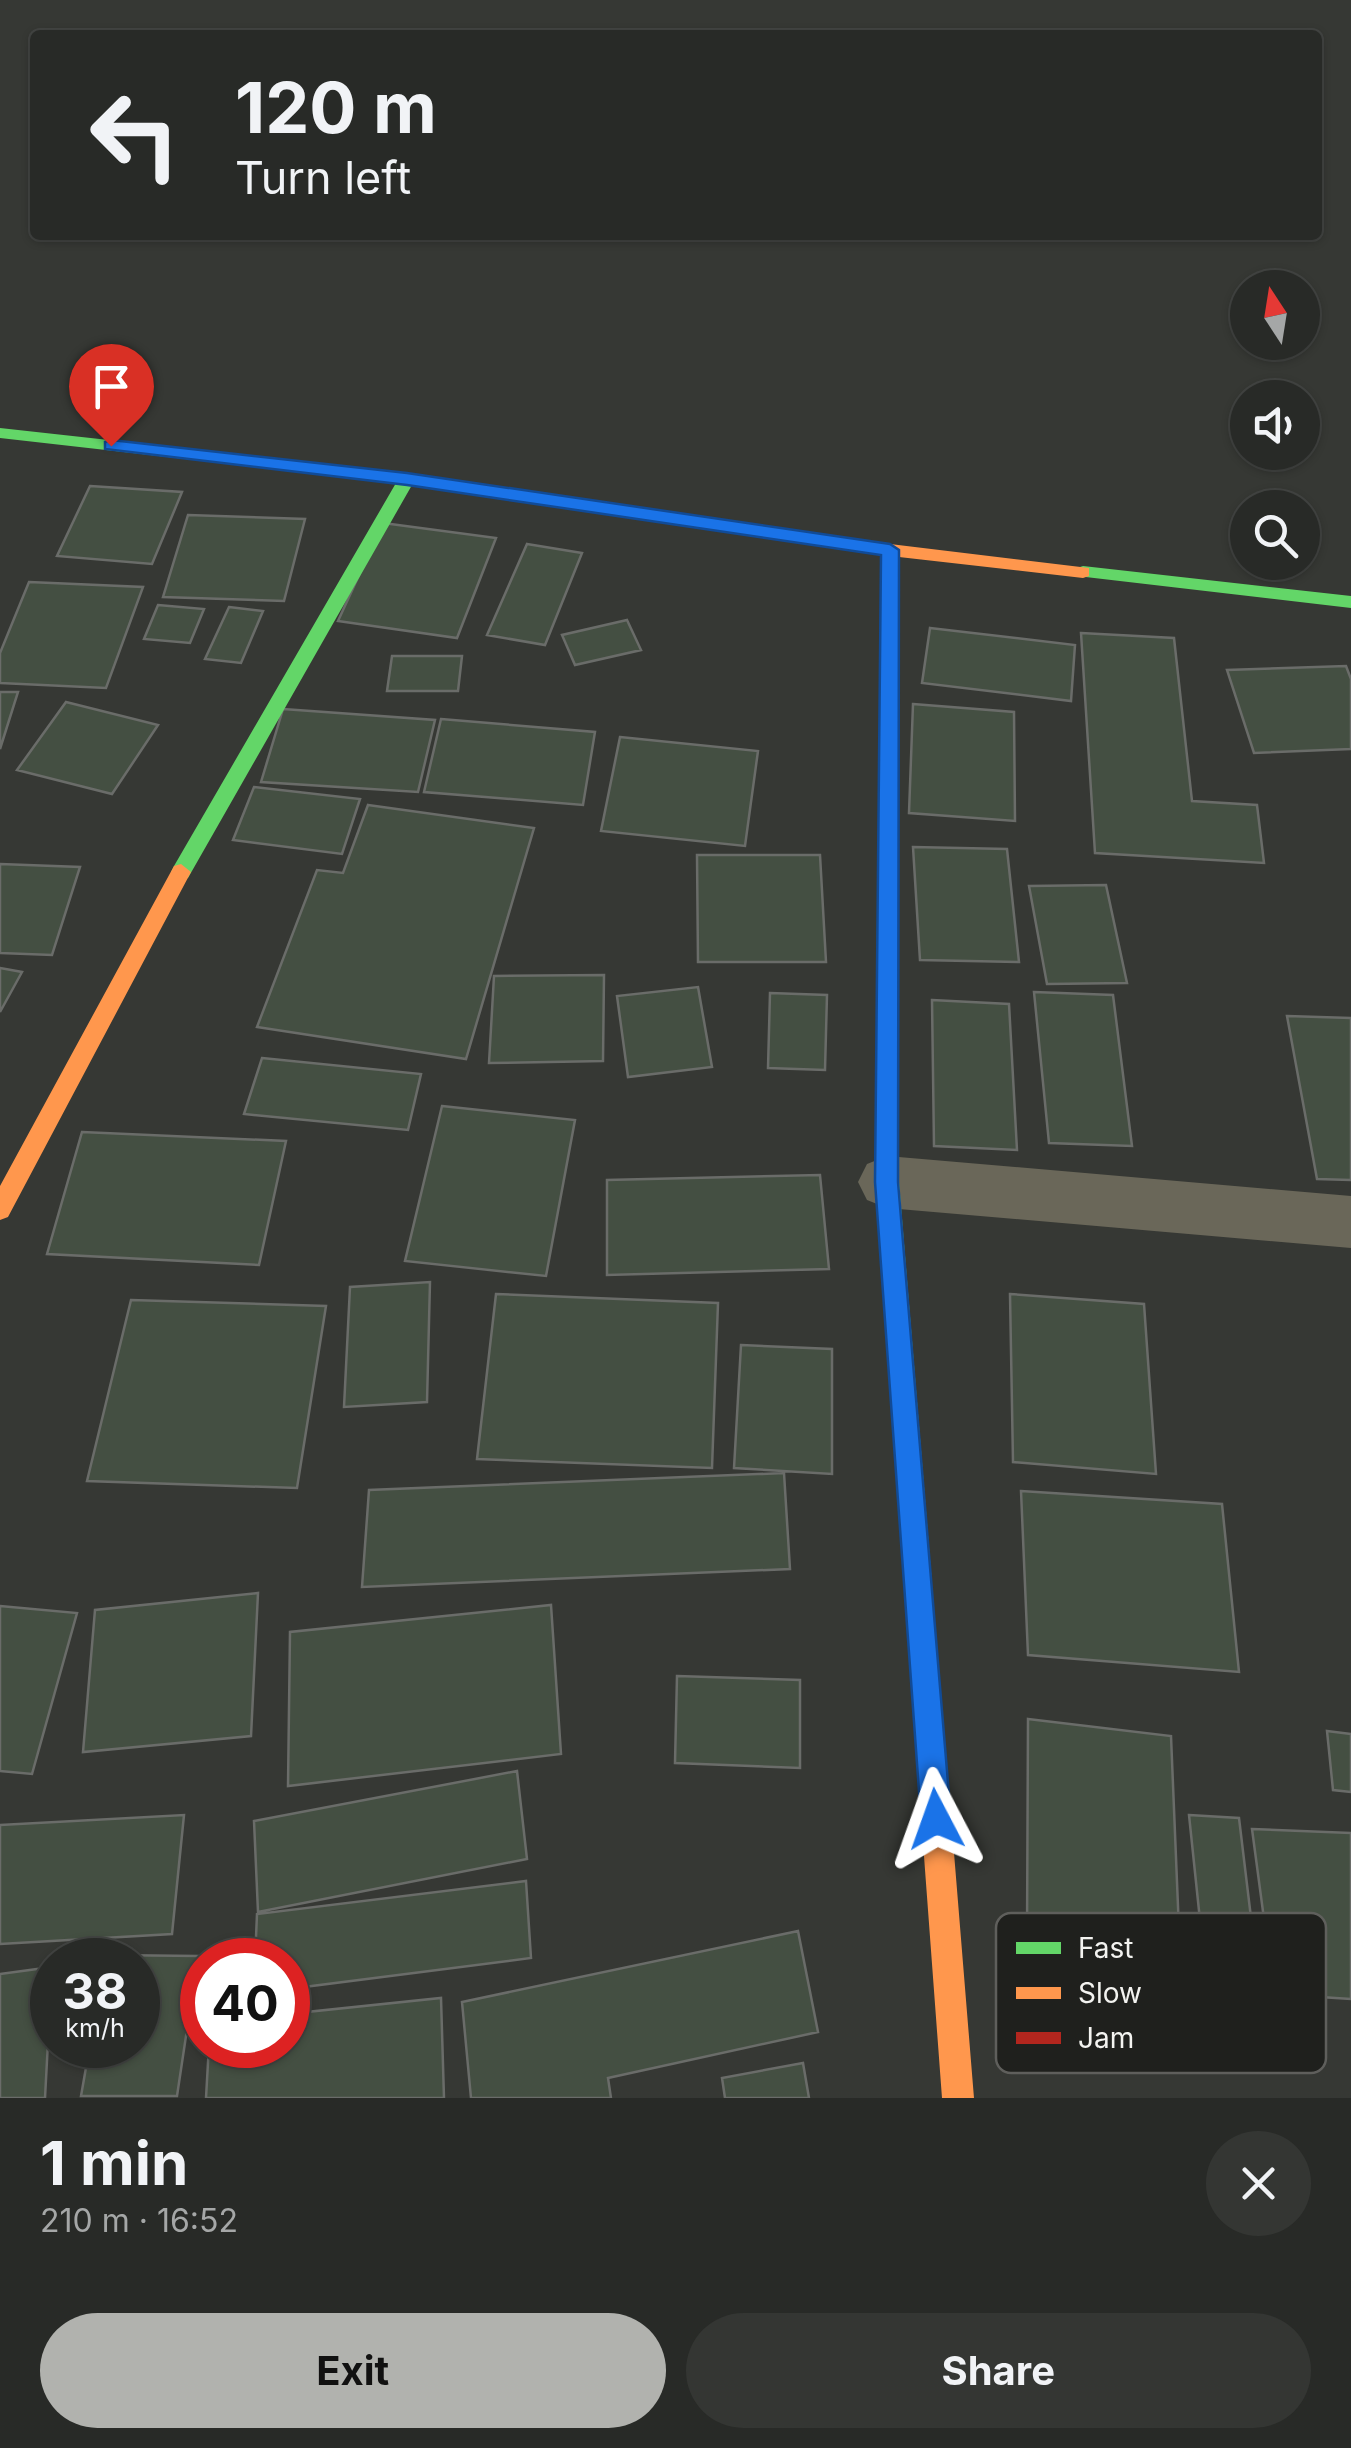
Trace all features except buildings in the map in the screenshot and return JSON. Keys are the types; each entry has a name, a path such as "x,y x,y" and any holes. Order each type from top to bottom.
{"street":[{"path":"0,433 407,479 890,550 1351,602"},
{"path":"0,1210 198,841 407,479"},
{"path":"890,550 886,1182 958,2098"},
{"path":"886,1182 1351,1222"}],"traffic: fast":[{"path":"0,433 407,479 627,511"},
{"path":"181,872 407,479"},
{"path":"1083,572 1351,602"},
{"path":"888,919 887,1182 918,1584"}],"traffic: slow":[{"path":"627,511 890,550 1083,572"},
{"path":"888,919 890,550"},
{"path":"0,1209 181,872"},
{"path":"936,1816 958,2098"}],"traffic: jam":[{"path":"918,1584 936,1816"}],"route":[{"path":"111,446 407,479 890,550 886,1182 936,1819"}]}
